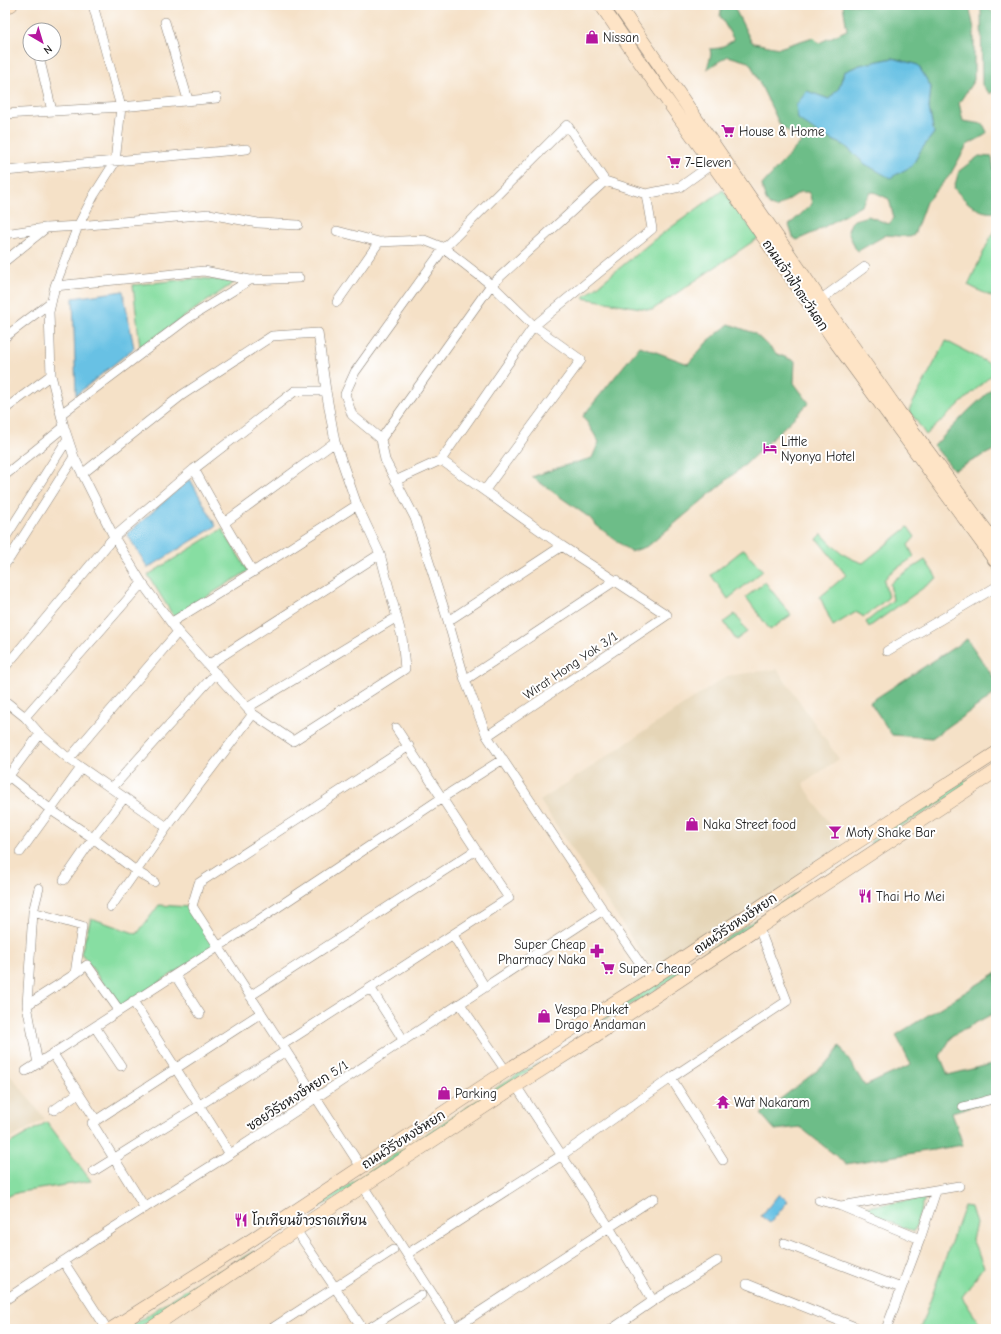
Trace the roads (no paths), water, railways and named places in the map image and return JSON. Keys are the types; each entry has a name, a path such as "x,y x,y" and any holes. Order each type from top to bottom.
{"main road":[{"path":"5,7 11,5"},
{"name":"ถนนเจ้าฟ้าตะวันตก","path":"601,5 834,340 996,562"},
{"name":"ถนนเจ้าฟ้าตะวันตก","path":"618,5 820,300 899,412 996,544"},
{"name":"ถนนวิรัชหงษ์หยก","path":"111,1329 253,1239 506,1071 651,979 853,845 996,753"},
{"name":"ถนนวิรัชหงษ์หยก","path":"150,1329 296,1230 595,1036 996,771"},
{"path":"853,845 863,859"},
{"path":"585,1021 595,1036"},
{"path":"253,1239 262,1253"}],"street":[{"path":"82,474 182,395 272,336 318,333 335,442 357,505 380,554 402,637 405,668 293,741 250,711 178,632 142,583 114,537 82,474 74,457 67,440 51,375 49,312 55,286 78,226 115,162 121,107 93,5"},
{"path":"165,22 188,100"},
{"path":"40,62 52,111"},
{"path":"5,114 121,107 217,98"},
{"path":"651,979 487,736 465,680 415,518 385,460 381,439 352,415 345,394 355,372 444,248 567,125 605,181 646,194 680,187 712,164"},
{"path":"5,172 247,149"},
{"path":"381,439 492,285 605,181"},
{"path":"395,481 441,460 534,326 652,229 646,194"},
{"path":"5,234 46,228 209,214 258,223 298,225"},
{"path":"5,261 46,228"},
{"path":"337,231 379,242 424,240 444,248 492,285 534,326 581,360 485,490"},
{"path":"337,302 379,242"},
{"path":"820,300 865,267"},
{"path":"55,286 204,271 250,280 299,278"},
{"path":"61,414 187,319 250,280"},
{"path":"5,337 51,302"},
{"path":"5,409 51,375"},
{"path":"5,667 114,537 194,469 295,391 326,391"},
{"path":"5,474 64,427"},
{"path":"5,538 67,440"},
{"path":"224,523 335,442"},
{"path":"5,564 74,457"},
{"path":"441,460 562,546 616,580 465,680"},
{"path":"194,469 253,572"},
{"path":"172,622 357,505"},
{"path":"448,621 562,546"},
{"path":"208,665 380,554"},
{"name":"Wirat Hong Yok 3/1","path":"487,736 668,615 616,580"},
{"path":"25,717 142,583"},
{"path":"887,651 996,586"},
{"path":"111,907 250,711 397,617"},
{"path":"69,759 178,632"},
{"path":"112,788 216,673"},
{"path":"5,701 25,717 40,734 69,759 167,826"},
{"path":"94,1171 199,1105 371,988 509,898 396,728"},
{"path":"40,734 6,777 136,871 154,882"},
{"path":"361,1167 192,906 199,883 409,746"},
{"path":"26,1071 218,947 503,759"},
{"path":"20,852 82,768"},
{"path":"64,880 92,838 124,798"},
{"path":"250,996 476,850"},
{"path":"38,1064 27,1005 33,912 39,888"},
{"name":"ซอยวิรัชหงษ์หยก 5/1","path":"5,1300 603,910"},
{"path":"33,912 82,926 75,974"},
{"path":"407,1254 562,1155 671,1078 787,1000 758,928"},
{"path":"453,935 485,988"},
{"path":"27,1005 87,965 119,1010"},
{"path":"175,975 200,1014"},
{"path":"371,988 404,1041"},
{"path":"133,1001 230,1154"},
{"path":"460,1004 506,1071"},
{"path":"145,1208 113,1159 92,1123 261,1013"},
{"path":"95,1027 121,1066"},
{"path":"53,1054 96,1120"},
{"path":"671,1078 723,1160"},
{"path":"516,1086 609,1227 653,1301"},
{"path":"54,1110 78,1093"},
{"path":"962,1106 996,1098"},
{"path":"363,1186 455,1329 654,1198"},
{"path":"841,1206 936,1191 958,1186"},
{"path":"886,1329 920,1239 936,1191"},
{"path":"818,1200 841,1206 920,1239"},
{"path":"296,1230 363,1329"},
{"path":"784,1243 901,1288"},
{"path":"271,1329 393,1250"},
{"path":"63,1261 107,1329"},
{"path":"612,1329 653,1301 717,1261"},
{"path":"747,1284 860,1329"},
{"path":"368,1329 421,1295"}],"water":[{"path":"893,58 918,65 931,87 929,108 934,133 921,150 912,166 890,178 865,164 844,145 819,134 798,119 796,105 807,91 829,99 839,88 844,72 860,65"},
{"path":"123,291 134,348 76,395 73,298"},
{"path":"190,479 216,526 148,568 127,534"},
{"path":"779,1194 788,1201 770,1223 761,1216"}],"place":[{"name":"Nissan","path":"592,37"},
{"name":"House & Home","path":"728,131"},
{"name":"7-Eleven","path":"674,162"},
{"name":"Little Nyonya Hotel","path":"770,448"},
{"name":"Naka Street food","path":"692,824"},
{"name":"Moty Shake Bar","path":"835,832"},
{"name":"Thai Ho Mei","path":"865,896"},
{"name":"Super Cheap Pharmacy Naka","path":"597,951"},
{"name":"Super Cheap","path":"608,968"},
{"name":"Vespa Phuket Drago Andaman","path":"544,1016"},
{"name":"Parking","path":"444,1093"},
{"name":"Wat Nakaram","path":"723,1102"},
{"name":"โกเทียนข้าวราดเทียน","path":"241,1220"}]}
